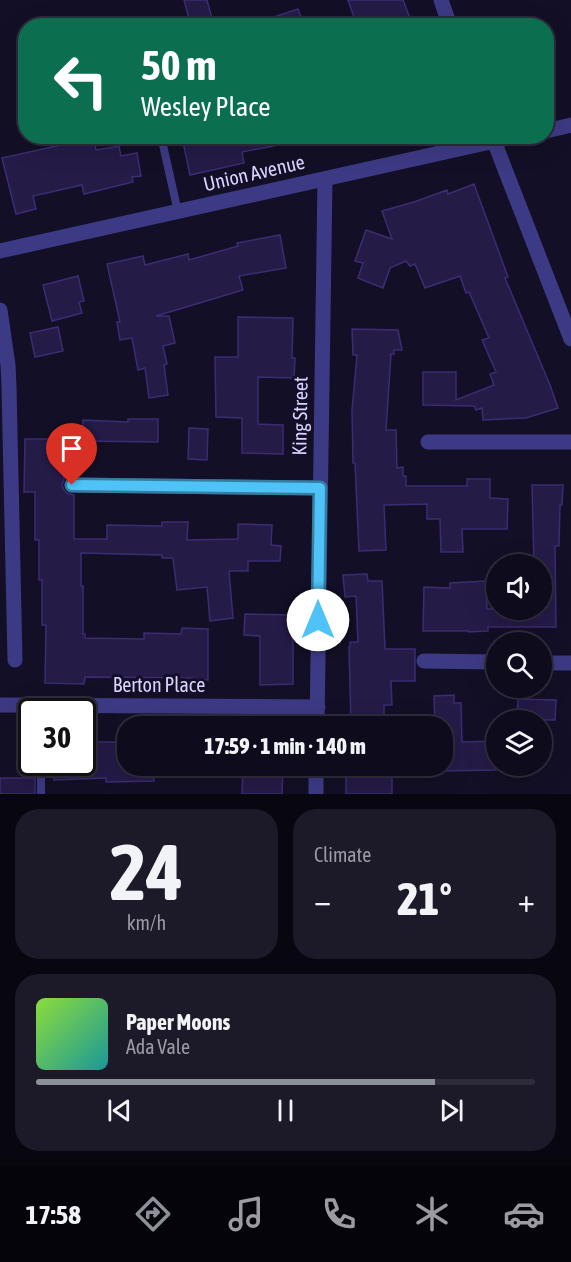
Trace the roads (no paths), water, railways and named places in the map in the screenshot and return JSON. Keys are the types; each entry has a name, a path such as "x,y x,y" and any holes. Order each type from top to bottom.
{"street":[{"path":"441,0 447,18"},
{"path":"554,128 571,125"},
{"name":"Union Avenue","path":"0,251 472,144"},
{"path":"495,144 571,339"},
{"name":"King Street","path":"318,716 325,179"},
{"path":"0,310 9,387 15,660"},
{"path":"428,442 571,442"},
{"path":"72,485 320,488"},
{"path":"424,661 486,662"},
{"path":"552,663 571,663"},
{"name":"Berton Place","path":"0,705 18,706"},
{"name":"Berton Place","path":"96,708 318,707"},
{"path":"316,776 316,794"}],"lane":[{"path":"163,144 178,212"},
{"path":"40,776 41,794"}]}
